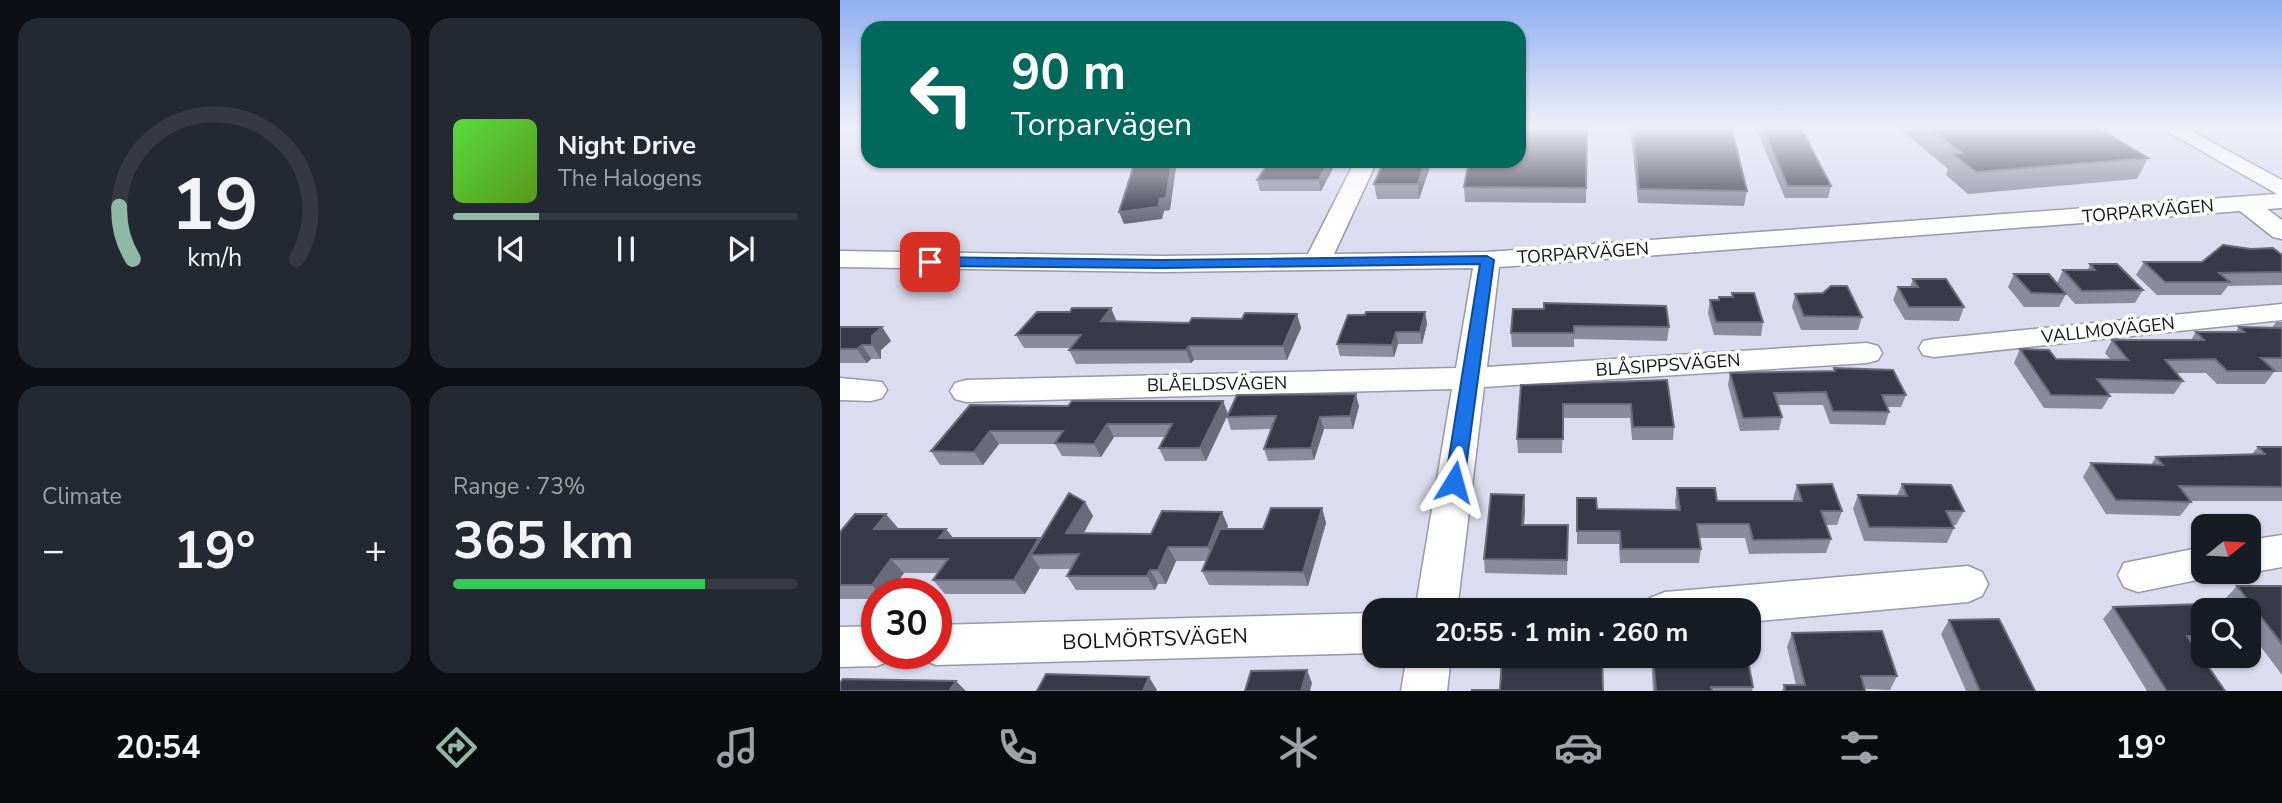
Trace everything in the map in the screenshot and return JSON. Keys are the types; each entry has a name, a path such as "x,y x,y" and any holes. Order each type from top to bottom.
{"street":[{"path":"2225,158 2282,189"},
{"path":"1318,261 1363,168"},
{"name":"TORPARVÄGEN","path":"840,260 1135,264 1487,260 2282,201"},
{"path":"2244,203 2282,232"},
{"path":"1438,598 1487,260"},
{"name":"VALLMOVÄGEN","path":"1934,348 2282,312"},
{"name":"BLÅSIPPSVÄGEN","path":"1469,378 1867,353"},
{"name":"BLÅELDSVÄGEN","path":"966,391 1469,378"},
{"path":"2261,554 2282,551"},
{"path":"2138,575 2191,566"},
{"path":"1761,602 1968,584"},
{"name":"BOLMÖRTSVÄGEN","path":"952,645 1362,633"},
{"path":"840,647 861,646"},
{"path":"1424,691 1427,668"}],"building":[{"path":"1526,158 1586,158 1586,188 1464,187 1468,168 1526,168"},
{"path":"1636,158 1739,158 1747,191 1639,189"},
{"path":"1776,158 1817,158 1831,186 1788,186"},
{"path":"1958,158 2145,158 1976,172"},
{"path":"1132,168 1171,168 1166,198 1160,199 1158,207 1119,212"},
{"path":"1265,168 1325,168 1319,180 1257,180"},
{"path":"1381,168 1423,168 1418,184 1374,184"},
{"path":"2223,245 2251,249 2273,248 2282,255 2282,272 2219,273 2230,282 2165,282 2144,262 2202,262"},
{"path":"2090,264 2117,264 2143,290 2082,291 2063,270 2095,270"},
{"path":"2014,274 2049,274 2066,294 2031,293"},
{"path":"1913,279 1946,279 1964,307 1909,307 1898,287 1918,287"},
{"path":"1831,286 1847,286 1862,317 1804,316 1795,294 1823,293"},
{"path":"1732,293 1754,293 1763,322 1716,322 1710,300 1733,297"},
{"path":"1544,303 1666,306 1669,327 1574,326 1574,333 1511,333 1513,309 1544,309"},
{"path":"1072,308 1111,308 1101,321 1189,323 1192,318 1242,319 1245,313 1297,314 1283,346 1189,346 1186,350 1069,350 1081,335 1016,335 1037,312 1070,312"},
{"path":"1366,312 1425,312 1420,332 1396,332 1392,345 1337,344 1348,315 1365,315"},
{"path":"840,327 882,327 872,336 872,345 862,345 857,349 840,349"},
{"path":"2239,327 2282,328 2282,358 2261,358 2275,371 2227,371 2215,359 2165,360 2183,381 2097,379 2110,396 2051,395 2020,349 2049,350 2056,359 2128,360 2112,340 2204,340 2196,332 2244,332"},
{"path":"1834,368 1893,370 1906,395 1882,395 1889,412 1833,411 1826,392 1774,393 1782,417 1743,418 1730,373 1835,371"},
{"path":"1667,380 1674,427 1633,427 1631,404 1563,404 1563,439 1517,439 1521,385"},
{"path":"1356,394 1350,416 1320,417 1311,448 1264,449 1276,416 1227,417 1237,395"},
{"path":"1072,401 1223,401 1200,448 1159,448 1172,424 1107,424 1094,444 1055,443 1063,431 990,431 974,452 931,451 970,405 1068,406"},
{"path":"2258,447 2282,447 2282,487 2179,486 2191,502 2116,500 2091,463 2163,465 2156,457 2265,454"},
{"path":"1832,484 1842,511 1821,511 1831,539 1753,540 1749,524 1697,524 1701,549 1621,549 1620,531 1577,531 1577,498 1596,498 1597,509 1680,510 1677,488 1715,488 1717,501 1802,501 1797,485"},
{"path":"1902,484 1951,485 1964,511 1946,511 1954,528 1869,527 1858,495 1907,496"},
{"path":"1069,493 1085,502 1066,533 1151,534 1162,511 1222,512 1208,547 1168,547 1158,570 1150,570 1147,576 1067,576 1079,554 1031,555"},
{"path":"1491,494 1524,495 1522,525 1568,525 1567,560 1484,559"},
{"path":"1271,508 1322,508 1303,572 1202,571 1220,529 1263,529"},
{"path":"855,514 886,514 874,529 946,529 939,538 1039,538 1014,580 934,578 948,559 891,559 877,578 861,578 861,585 840,585 840,532"},
{"path":"2237,586 2282,586 2282,644 2261,617 2261,598 2246,598"},
{"path":"2191,604 2191,636 2187,636 2191,642 2191,668 2209,668 2225,691 2167,691 2113,607"},
{"path":"1999,619 2035,691 1980,691 1949,620"},
{"path":"1882,631 1897,676 1861,676 1865,691 1786,691 1784,685 1805,685 1792,633"},
{"path":"1501,668 1602,668 1603,691 1472,691 1500,690"},
{"path":"1654,668 1749,668 1753,687 1711,687 1712,691 1656,691"},
{"path":"1307,670 1301,691 1245,691 1251,671"},
{"path":"1046,674 1149,677 1143,691 1037,691"},
{"path":"843,679 956,681 949,691 840,691"}],"route":[{"path":"930,262 1162,264 1487,260 1454,482"}]}
